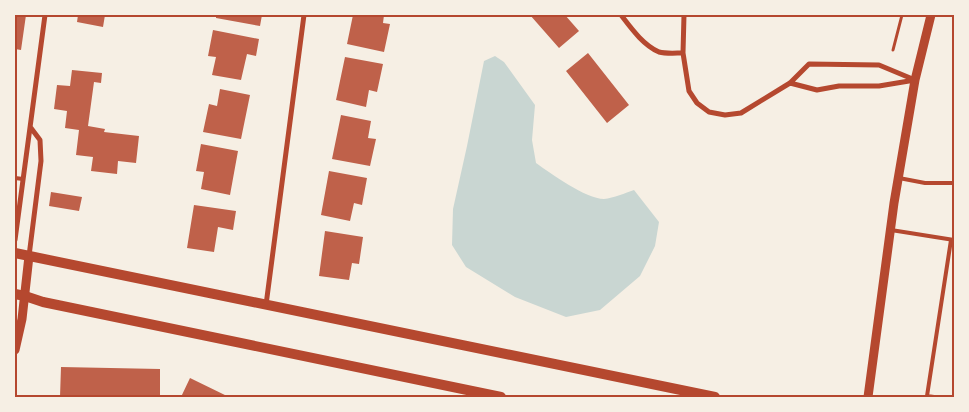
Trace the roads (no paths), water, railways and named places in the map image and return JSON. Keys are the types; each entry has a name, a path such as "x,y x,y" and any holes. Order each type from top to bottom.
{"main road":[{"path":"15,253 715,397"},
{"path":"20,295 43,302 501,397"}],"street":[{"path":"15,240 45,15"},
{"path":"266,306 304,15"},
{"path":"621,15 634,32 661,53 683,53"},
{"path":"684,15 683,53 689,91 697,103 709,112 725,115 741,114 790,83 809,64 879,65 914,80"},
{"path":"868,397 914,80 932,15"},
{"path":"790,83 817,90 839,86 879,86 914,80"},
{"path":"15,350 18,342 20,295 29,256 42,161 40,140 31,128"}],"lane":[{"path":"15,178 23,179"},
{"path":"899,178 925,183 954,184"},
{"path":"891,230 952,240 927,396 934,397"}]}
